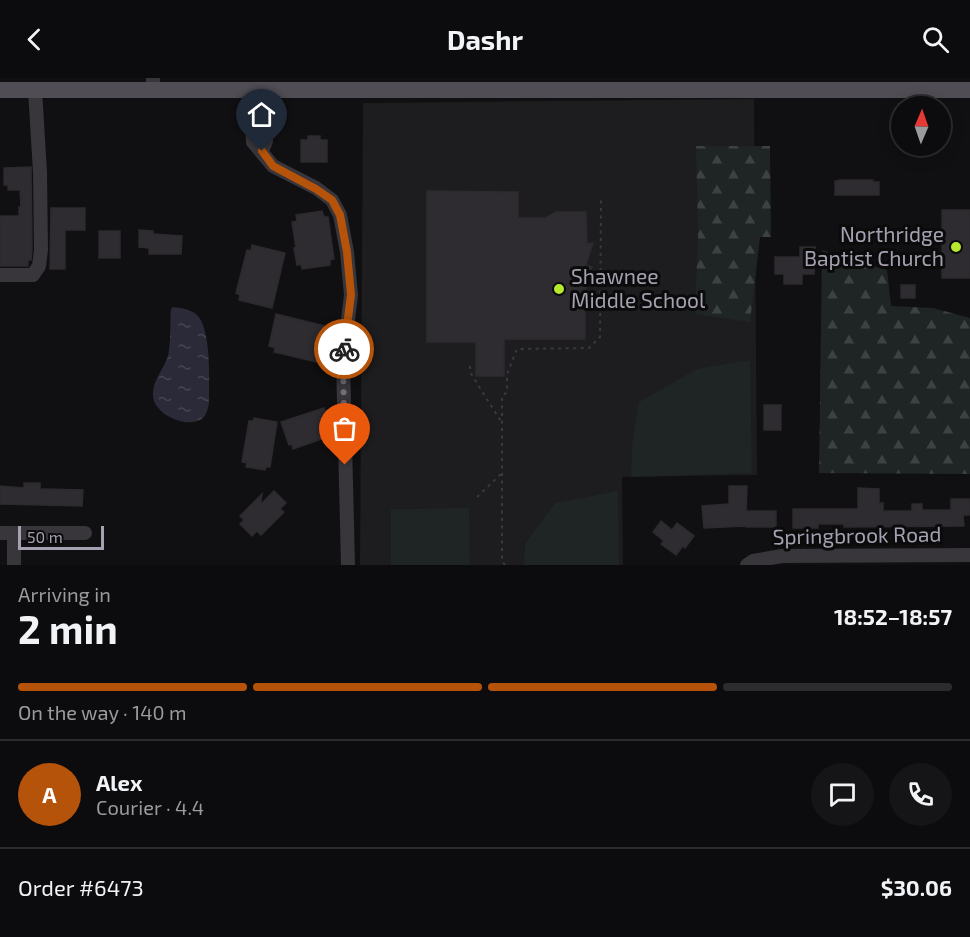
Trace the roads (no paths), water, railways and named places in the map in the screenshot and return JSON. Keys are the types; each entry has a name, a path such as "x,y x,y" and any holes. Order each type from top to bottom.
{"main road":[{"path":"0,90 153,84 258,90 970,90"}],"street":[{"path":"0,275 33,275 39,266 41,250 40,172 35,90"},
{"path":"258,90 251,132 253,142 273,166 332,200 340,215 347,252 351,295 343,361 348,565"},
{"path":"0,533 85,533"},
{"path":"14,533 14,565"},
{"name":"Springbrook Road","path":"747,565 753,561 782,556 970,555"}],"water":[{"path":"173,307 196,314 205,331 209,370 209,403 204,417 198,421 173,419 159,409 153,395 154,385 168,356"}],"place":[{"name":"Northridge Baptist Church","path":"956,247"},
{"name":"Shawnee Middle School","path":"559,289"}]}
